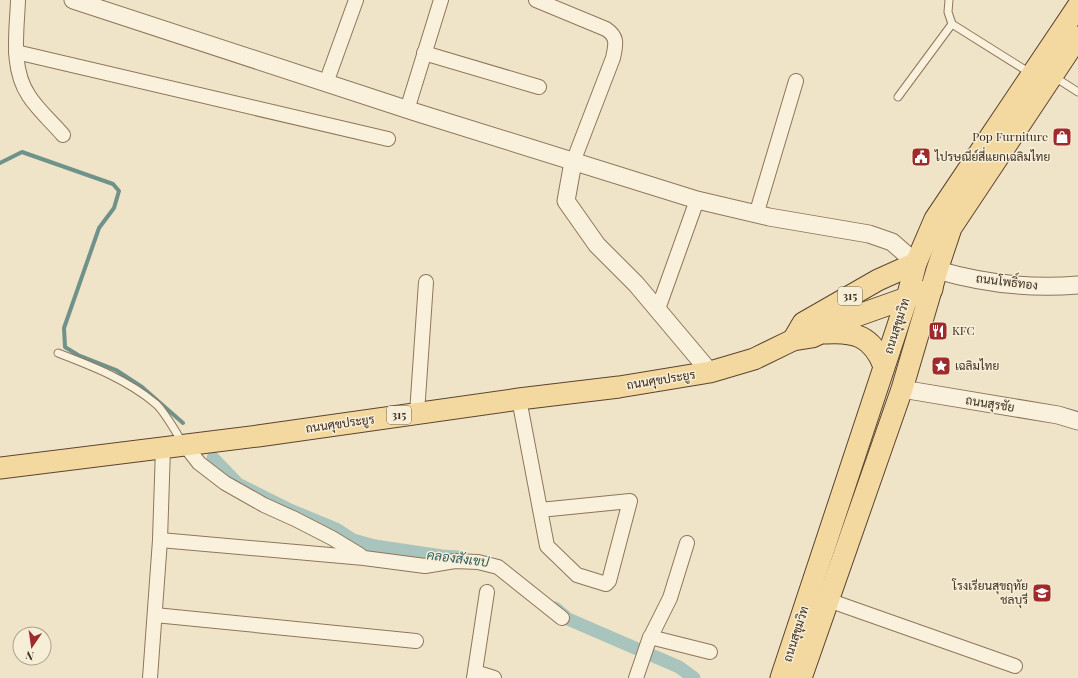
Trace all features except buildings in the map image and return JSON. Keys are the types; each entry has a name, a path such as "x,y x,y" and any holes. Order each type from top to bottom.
{"main road":[{"name":"ถนนสุขุมวิท","path":"802,678 902,389 934,279 951,228 1042,75 1078,6"},
{"name":"ถนนสุขุมวิท","path":"781,678 907,298 916,263 935,219 1042,75 1078,37"},
{"path":"916,263 934,279"},
{"name":"315","path":"793,340 803,323 878,280 916,263"},
{"name":"ถนนศุขประยูร","path":"0,468 258,436 519,399 619,387 710,372 754,359 793,340 812,337 856,316 907,298 934,279"},
{"path":"822,333 848,333 866,340 874,346 879,353 884,366"}],"street":[{"path":"18,0 16,52 17,69 21,82 29,96 63,135"},
{"path":"73,0 407,110 697,200 756,215 870,234 892,242 916,263"},
{"path":"326,83 356,0"},
{"path":"407,110 441,0"},
{"path":"536,0 606,29 613,34 616,45 613,58 573,162 566,201 597,245 636,284 710,372"},
{"path":"16,52 388,140"},
{"path":"424,52 539,88"},
{"path":"756,215 796,81"},
{"path":"658,309 697,200"},
{"name":"ถนนโพธิ์ทอง","path":"934,279 962,277 1021,285 1054,287 1078,285"},
{"path":"417,413 426,282"},
{"name":"ถนนสุรชัย","path":"902,389 1058,415 1078,420"},
{"path":"519,399 540,510 547,546 577,575 606,584 609,581 630,502 540,510"},
{"path":"185,445 199,463 225,483 264,505 332,538 364,558"},
{"path":"150,678 160,540 163,448"},
{"path":"160,540 364,558 425,566 455,561 478,562 498,567 562,618"},
{"path":"638,673 650,639 670,598 687,543"},
{"path":"487,592 475,675 494,678"},
{"path":"828,600 1015,666"},
{"path":"155,615 416,641"},
{"path":"650,639 710,652"}],"lane":[{"path":"949,0 948,12 952,24 1042,75 1078,92"},
{"path":"898,97 952,24"},
{"path":"58,352 102,370 157,405 185,445"}],"waterway":[{"path":"0,163 22,152 113,184 119,191 114,208 99,228 64,328 65,347 78,355 116,370 142,387 183,423"},
{"name":"คลองสังเขป","path":"213,458 238,484 290,510 336,529 353,540 375,546 458,557"},
{"name":"คลองสังเขป","path":"555,608 568,619 679,667 694,678"}],"place":[{"name":"Pop Furniture","path":"1062,137"},
{"name":"ไปรษณีย์สี่แยกเฉลิมไทย","path":"921,157"},
{"name":"KFC","path":"938,331"},
{"name":"เฉลิมไทย","path":"941,366"},
{"name":"โรงเรียนสุขฤทัย ชลบุรี","path":"1042,593"}]}
